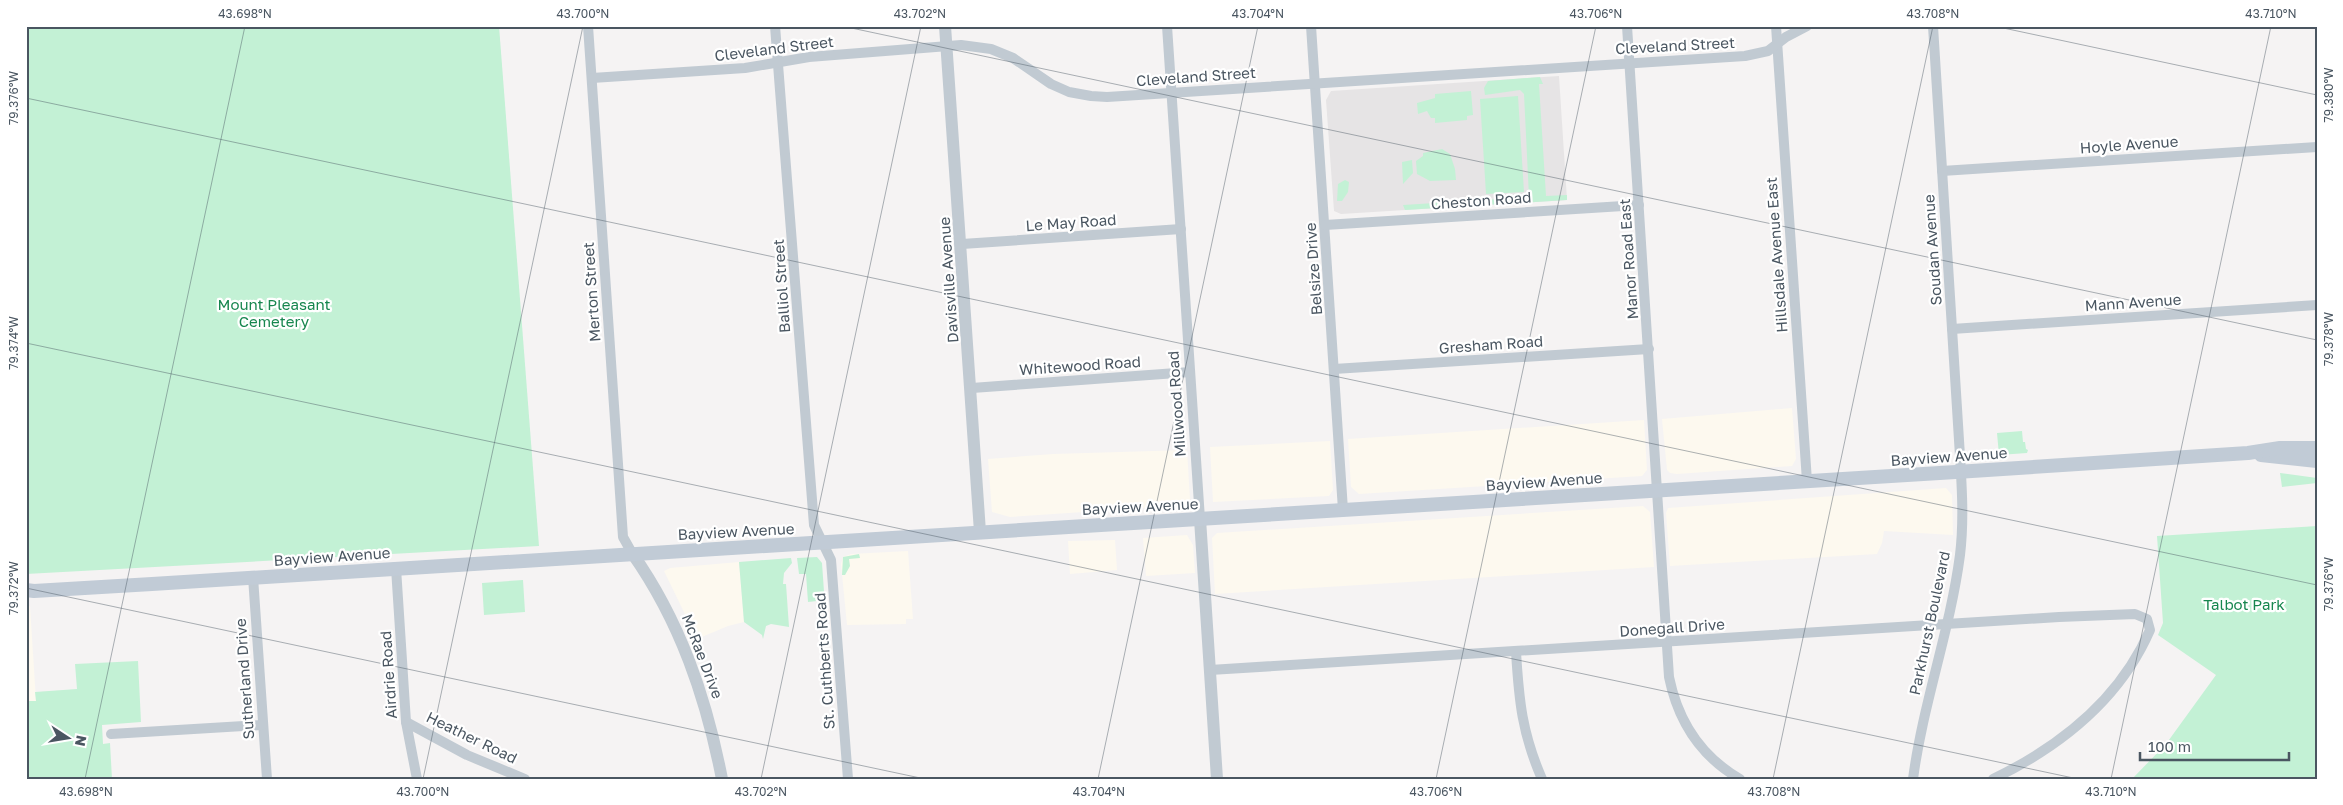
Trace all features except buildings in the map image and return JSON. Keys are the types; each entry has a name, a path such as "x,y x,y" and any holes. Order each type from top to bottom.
{"main road":[{"name":"Bayview Avenue","path":"29,592 1961,472 2248,452 2280,448 2317,448"},
{"name":"Bayview Avenue","path":"2248,452 2317,461"}],"street":[{"name":"Merton Street","path":"588,26 623,537 632,554"},
{"name":"Balliol Street","path":"775,26 777,62 782,95 814,525 822,542"},
{"name":"Davisville Avenue","path":"945,26 972,388 980,532"},
{"name":"Millwood Road","path":"1167,26 1182,229 1217,779"},
{"name":"Belsize Drive","path":"1311,26 1343,510"},
{"name":"Manor Road East","path":"1627,26 1672,694 1690,734 1722,767 1740,779"},
{"name":"Hillsdale Avenue East","path":"1776,26 1807,481"},
{"name":"Cleveland Street","path":"592,78 745,68 809,57 946,46 991,49 1013,58 1051,84 1078,94 1107,96 1746,56 1768,51 1786,37 1807,26"},
{"name":"Soudan Avenue","path":"1932,26 1961,472"},
{"name":"Hoyle Avenue","path":"1942,171 2317,147"},
{"name":"Cheston Road","path":"1325,225 1639,205"},
{"name":"Le May Road","path":"962,244 1182,229"},
{"name":"Mann Avenue","path":"1952,329 2317,305"},
{"name":"Gresham Road","path":"1334,369 1649,348"},
{"name":"Whitewood Road","path":"972,388 1190,372"},
{"name":"Parkhurst Boulevard","path":"1913,779 1917,748 1946,625 1960,555 1962,526 1961,472"},
{"name":"St. Cuthberts Road","path":"822,542 831,560 848,779"},
{"name":"McRae Drive","path":"632,554 662,600 688,656 704,699 722,779"},
{"name":"Airdrie Road","path":"396,568 406,722 417,779"},
{"name":"Sutherland Drive","path":"253,577 267,779"},
{"name":"Donegall Drive","path":"1210,670 2136,614 2147,619 2150,630 2130,667 2085,719 2059,741 2027,762 1993,779"},
{"path":"1516,652 1524,733 1542,779"},
{"name":"Heather Road","path":"406,722 467,754 525,779"},
{"path":"111,734 262,725"}],"shaded area":[{"path":"1559,76 1567,200 1341,214 1334,211 1326,100 1331,91"},
{"path":"1792,408 1796,459 1792,466 1677,474 1670,473 1667,470 1662,419"},
{"path":"1644,420 1647,470 1642,476 1359,494 1351,487 1348,439"},
{"path":"1330,441 1333,490 1329,496 1213,502 1210,447"},
{"path":"1187,450 1190,499 1188,505 1010,517 992,512 988,459 1053,454"},
{"path":"1946,488 1952,495 1953,535 1884,531 1882,543 1877,554 1670,566 1666,513 1668,508"},
{"path":"1643,506 1650,512 1654,567 1215,594 1212,538 1217,533"},
{"path":"1187,535 1193,545 1195,573 1146,576 1143,538"},
{"path":"1115,540 1117,570 1070,574 1068,541"},
{"path":"908,551 913,619 906,619 906,624 847,625 841,564 843,557 851,554"},
{"path":"739,562 744,622 728,626 697,639 664,571 670,568"},
{"path":"30,606 36,701 26,701 26,607"}],"green space":[{"name":"Mount Pleasant Cemetery","path":"26,26 499,26 539,546 26,574"},
{"path":"1540,77 1543,84 1539,84 1546,196 1567,195 1567,200 1405,210 1403,205 1529,197 1524,94 1520,90 1485,95 1484,88 1488,81"},
{"path":"1471,91 1473,115 1467,116 1467,120 1435,123 1435,118 1431,118 1427,111 1418,114 1417,103 1435,98 1435,94"},
{"path":"1518,96 1524,192 1486,194 1480,99"},
{"path":"1442,149 1450,154 1456,180 1430,181 1417,174 1416,161 1423,156 1423,153"},
{"path":"1412,160 1413,173 1403,184 1402,162"},
{"path":"1345,180 1349,182 1348,192 1342,201 1337,201 1338,184"},
{"path":"2022,431 2023,442 2025,442 2026,449 2028,450 2027,453 1999,455 1997,433"},
{"path":"2280,473 2317,478 2317,483 2282,487"},
{"name":"Talbot Park","path":"2317,526 2317,779 2132,779 2166,744 2216,675 2158,635 2163,623 2157,536"},
{"path":"859,554 860,558 849,559 850,566 845,575 842,575 843,557"},
{"path":"817,557 822,563 825,606 817,606 817,601 808,602 806,574 799,574 797,558"},
{"path":"791,558 792,563 784,573 783,584 786,584 789,627 771,624 766,626 763,639 762,635 744,622 739,562"},
{"path":"523,580 525,612 484,615 482,583"},
{"path":"138,661 141,722 102,725 103,744 110,743 112,779 26,779 26,701 36,701 35,692 77,689 75,664"}]}
